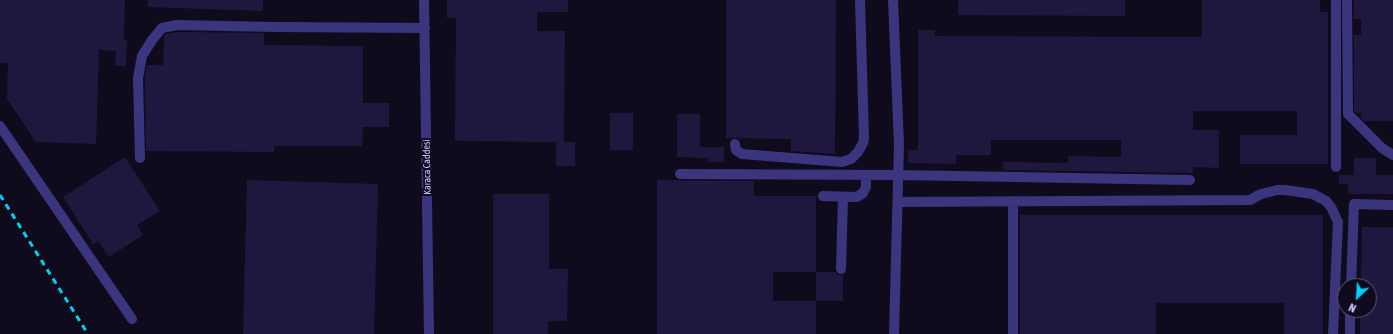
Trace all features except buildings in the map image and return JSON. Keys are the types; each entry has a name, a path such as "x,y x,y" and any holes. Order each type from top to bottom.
{"street":[{"name":"Karaca Caddesi","path":"424,0 429,334"},
{"path":"735,144 736,150 742,154 842,162 851,159 858,152 864,138 860,0"},
{"path":"893,0 899,145 894,334"},
{"path":"1336,0 1336,167"},
{"path":"1347,0 1348,114 1382,148 1393,155"},
{"path":"140,158 138,78 142,56 162,28 177,25 425,28"},
{"path":"0,126 132,319"},
{"path":"680,174 898,175 1190,180"},
{"path":"823,196 857,196 863,193 866,187 866,175"},
{"path":"898,202 1250,200 1261,194 1277,190 1313,194 1326,201 1331,206 1338,222 1333,334"},
{"path":"841,269 843,197"},
{"path":"1013,201 1013,334"},
{"path":"1351,278 1354,204 1393,204"},
{"path":"1350,318 1350,334"}],"railway":[{"path":"0,195 88,334"}]}
